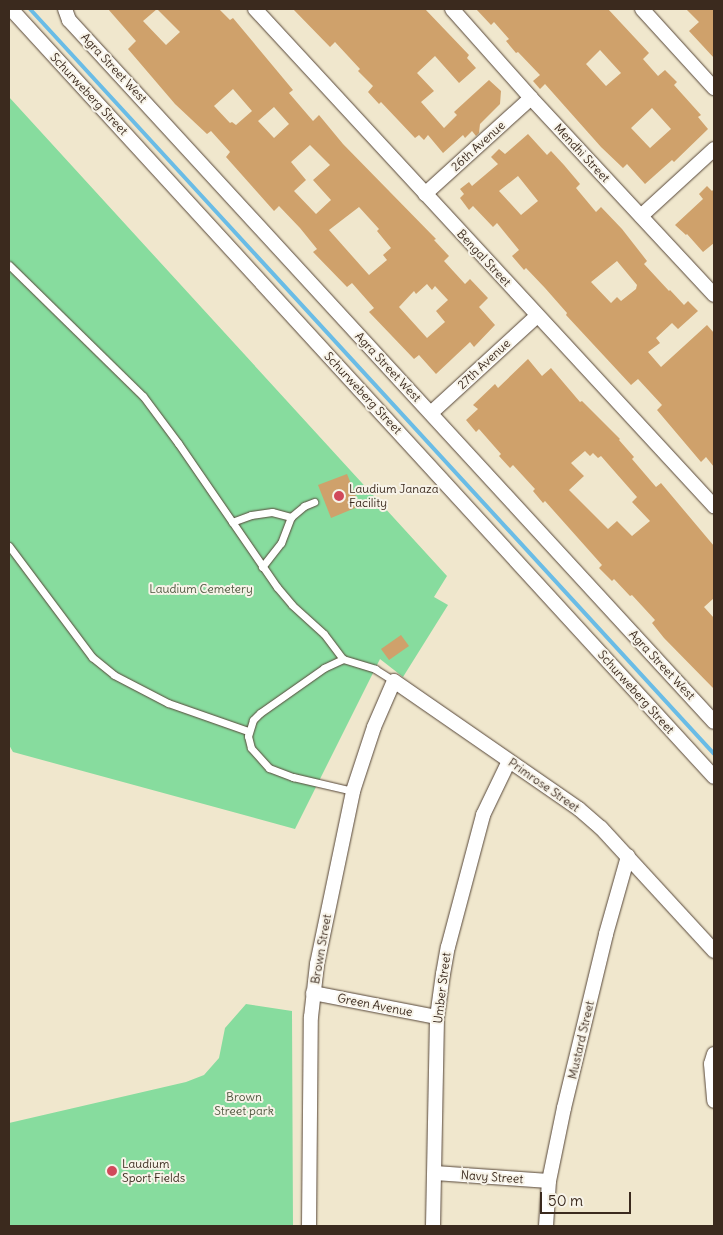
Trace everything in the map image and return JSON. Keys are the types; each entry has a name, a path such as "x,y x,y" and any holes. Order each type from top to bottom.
{"street":[{"name":"Schurweberg Street","path":"11,9 714,777"},
{"name":"Agra Street West","path":"65,9 69,20 714,722"},
{"name":"Bengal Street","path":"255,9 536,316 714,506"},
{"name":"Mendhi Street","path":"452,9 531,98 714,295"},
{"path":"642,9 714,88"},
{"name":"26th Avenue","path":"425,194 531,98"},
{"path":"641,216 714,149"},
{"name":"27th Avenue","path":"431,413 536,316"},
{"name":"Primrose Street","path":"394,681 579,809 601,828 628,856 714,951"},
{"name":"Brown Street","path":"309,1226 313,993 323,927 353,790 374,727 394,681"},
{"name":"Umber Street","path":"433,1226 437,1017 448,947 475,844 493,791 509,761"},
{"name":"Mustard Street","path":"546,1226 549,1182 606,934 628,856"},
{"name":"Green Avenue","path":"313,993 437,1017"},
{"path":"714,1054 711,1064 714,1101"},
{"name":"Navy Street","path":"435,1173 549,1182"}],"lane":[{"path":"9,265 143,396 262,567 292,605 324,634 343,659 324,668 260,713 248,731 251,748 268,768 293,777 353,790"},
{"path":"262,567 281,544 291,517 304,506 314,502"},
{"path":"232,522 251,515 272,512 291,517"},
{"path":"9,546 92,658 114,675 168,703 248,731"},
{"name":"Primrose Street","path":"343,659 375,669 394,681"}],"green space":[{"name":"Laudium Cemetery","path":"9,97 447,576 434,597 448,605 403,677 380,659 295,829 13,752 9,745"},
{"name":"Laudium Sport Fields","path":"246,1004 292,1011 293,1226 9,1226 9,1123 186,1082 204,1075 219,1058 225,1028"}],"building":[{"path":"108,9 157,9 219,9 230,20 233,18 293,90 289,93 313,121 319,115 343,144 436,239 434,240 449,256 444,261 465,284 470,279 488,298 479,307 495,325 474,347 470,342 436,374 419,355 414,359 369,312 374,308 352,283 347,287 313,252 317,249 300,228 279,206 274,211 226,157 230,152 211,131 207,134 175,104 128,49 136,41","holes":["157,9 180,32 166,45 143,21","233,89 252,111 236,125 232,122 230,123 214,106","274,107 289,124 274,138 258,121","310,145 330,165 313,180 331,200 316,214 294,191 306,180 291,162","359,207 379,229 377,231 391,248 383,255 387,260 369,275 329,230","427,284 432,290 435,286 448,300 436,311 445,322 427,338 399,307 414,291 416,294"]},
{"path":"293,9 425,9 469,55 467,58 476,68 459,83 435,56 417,73 434,91 421,102 444,128 457,115 454,112 489,80 501,91 500,104 480,124 479,133 476,136 472,131 465,138 463,135 443,153 428,135 424,140 419,135 415,138 381,102 379,104 368,92 373,86 358,71 360,69 335,42 330,47"},
{"path":"476,9 608,9 649,53 643,59 658,76 665,70 677,82 674,85 701,115 698,117 708,129 674,162 672,160 645,184 627,164 623,168 601,147 545,84 540,89 533,81 540,75 518,52 516,53 506,41 509,39 494,22 491,25","holes":["600,50 621,73 606,86 586,64","652,108 671,129 650,148 631,128"]},
{"path":"686,9 714,9 714,58 689,31 699,22"},
{"path":"528,134 547,155 551,151 580,184 576,188 596,212 601,207 622,229 647,261 644,264 669,291 684,305 688,301 698,311 678,329 672,323 656,338 660,343 648,352 661,367 707,325 714,333 714,467 706,457 701,462 657,410 662,405 638,379 631,385 566,315 567,313 545,288 526,268 524,270 512,256 519,250 497,223 493,227 473,206 469,210 460,198 464,194 460,189 469,182 472,186 498,164 491,157 499,149 505,154","holes":["518,176 538,201 521,215 499,191","617,261 637,285 636,289 621,301 617,297 611,303 591,282"]},
{"path":"707,186 712,191 714,189 714,243 703,252 687,234 675,225 703,199 699,194"},
{"path":"528,359 542,376 551,368 580,402 582,401 620,439 634,457 632,459 656,487 661,483 714,546 714,598 704,607 714,618 714,689 664,638 652,623 655,620 632,595 630,596 614,579 612,581 599,568 602,565 545,501 543,503 533,491 535,489 513,465 510,468 499,456 501,454 479,429 476,432 466,420 478,409 473,405 495,384 498,388","holes":["585,451 590,456 593,453 598,458 601,456 637,497 632,502 650,521 632,536 617,521 608,529 569,490 584,476 571,463"]},
{"name":"Laudium Janaza Facility","path":"347,474 360,506 331,518 318,485"},
{"path":"401,635 409,646 389,660 381,649"}],"waterway":[{"path":"30,9 714,754"}],"place":[{"name":"Laudium Janaza Facility","path":"339,496"},
{"name":"Laudium Sport Fields","path":"112,1171"}],"park label":[{"name":"Brown Street park","path":"244,1104"}]}
